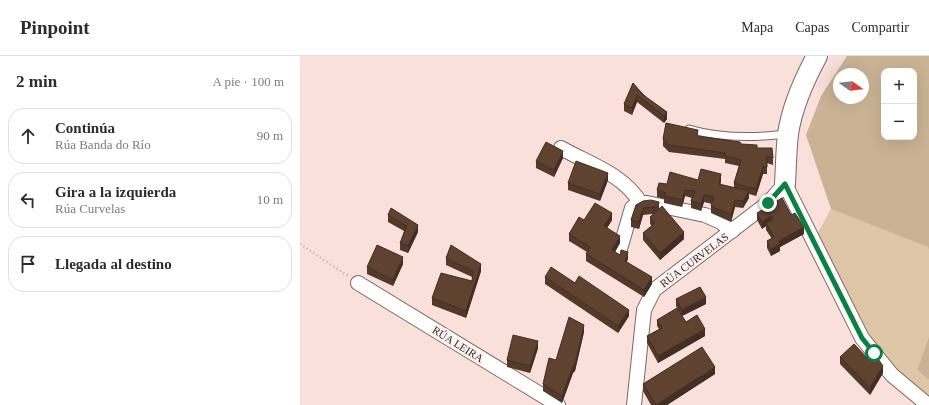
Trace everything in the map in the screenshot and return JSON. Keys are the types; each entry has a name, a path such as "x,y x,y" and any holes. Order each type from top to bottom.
{"street":[{"path":"817,56 808,72 793,110 788,134 785,184 862,338 892,375 928,405"},
{"path":"560,148 609,172 633,191 641,204 632,208 620,249"},
{"name":"RÚA CURVELAS","path":"634,405 644,310 654,290 768,203 785,184"},
{"name":"RÚA CURVELAS","path":"641,204 653,204 705,215 721,222 732,230"},
{"name":"RÚA LEIRA","path":"358,283 558,405"}],"lane":[{"path":"683,128 702,133 734,136 788,134"}],"path":[{"path":"300,244 358,283"}],"shaded area":[{"path":"847,56 929,56 929,250 928,247 831,209 806,135 821,96 833,78 833,104 869,104 869,68 839,68"},
{"path":"831,209 929,247 929,336 917,370 929,380 929,405 863,337 815,238"},
{"path":"929,336 929,380 917,370"}],"building":[{"path":"633,83 642,94 667,112 664,116 637,95 632,108 624,104"},
{"path":"666,123 698,130 697,136 740,142 741,144 757,145 757,148 772,148 773,158 767,156 767,167 763,167 756,189 734,183 741,160 725,156 725,153 669,145 663,139"},
{"path":"546,142 563,151 554,170 536,161"},
{"path":"576,161 608,173 600,194 568,183"},
{"path":"701,169 721,174 719,184 749,191 743,201 735,200 731,215 711,206 714,197 704,195 701,204 691,201 695,191 685,190 682,200 664,196 666,193 657,190 659,183 667,184 670,172 698,180"},
{"path":"782,198 791,215 795,213 804,227 779,241 780,244 771,249 767,241 774,237 766,223 773,219 771,216 762,222 757,213"},
{"path":"651,200 659,202 658,207 643,208 639,222 631,220 636,205 643,201"},
{"path":"595,203 612,213 604,226 620,236 612,250 620,255 621,250 628,252 625,261 652,277 644,290 586,254 590,247 569,234 579,217 584,220"},
{"path":"662,206 684,232 660,253 643,233 655,223 650,217"},
{"path":"391,208 418,225 408,246 400,243 407,226 388,215"},
{"path":"377,245 403,257 393,280 367,267"},
{"path":"451,245 481,264 466,311 432,298 441,273 472,281 473,271 446,258"},
{"path":"551,267 575,283 579,276 629,310 618,326 545,277"},
{"path":"700,287 706,297 682,310 676,299"},
{"path":"677,308 686,322 697,315 705,329 658,356 647,336 662,328 657,320"},
{"path":"569,317 584,325 575,364 562,396 543,384 549,358 556,360"},
{"path":"513,335 538,341 530,366 507,360"},
{"path":"854,344 870,361 876,356 883,366 870,388 840,357"},
{"path":"702,347 715,367 656,405 643,384"}],"route":[{"path":"768,203 785,184 862,338 874,353"}]}
